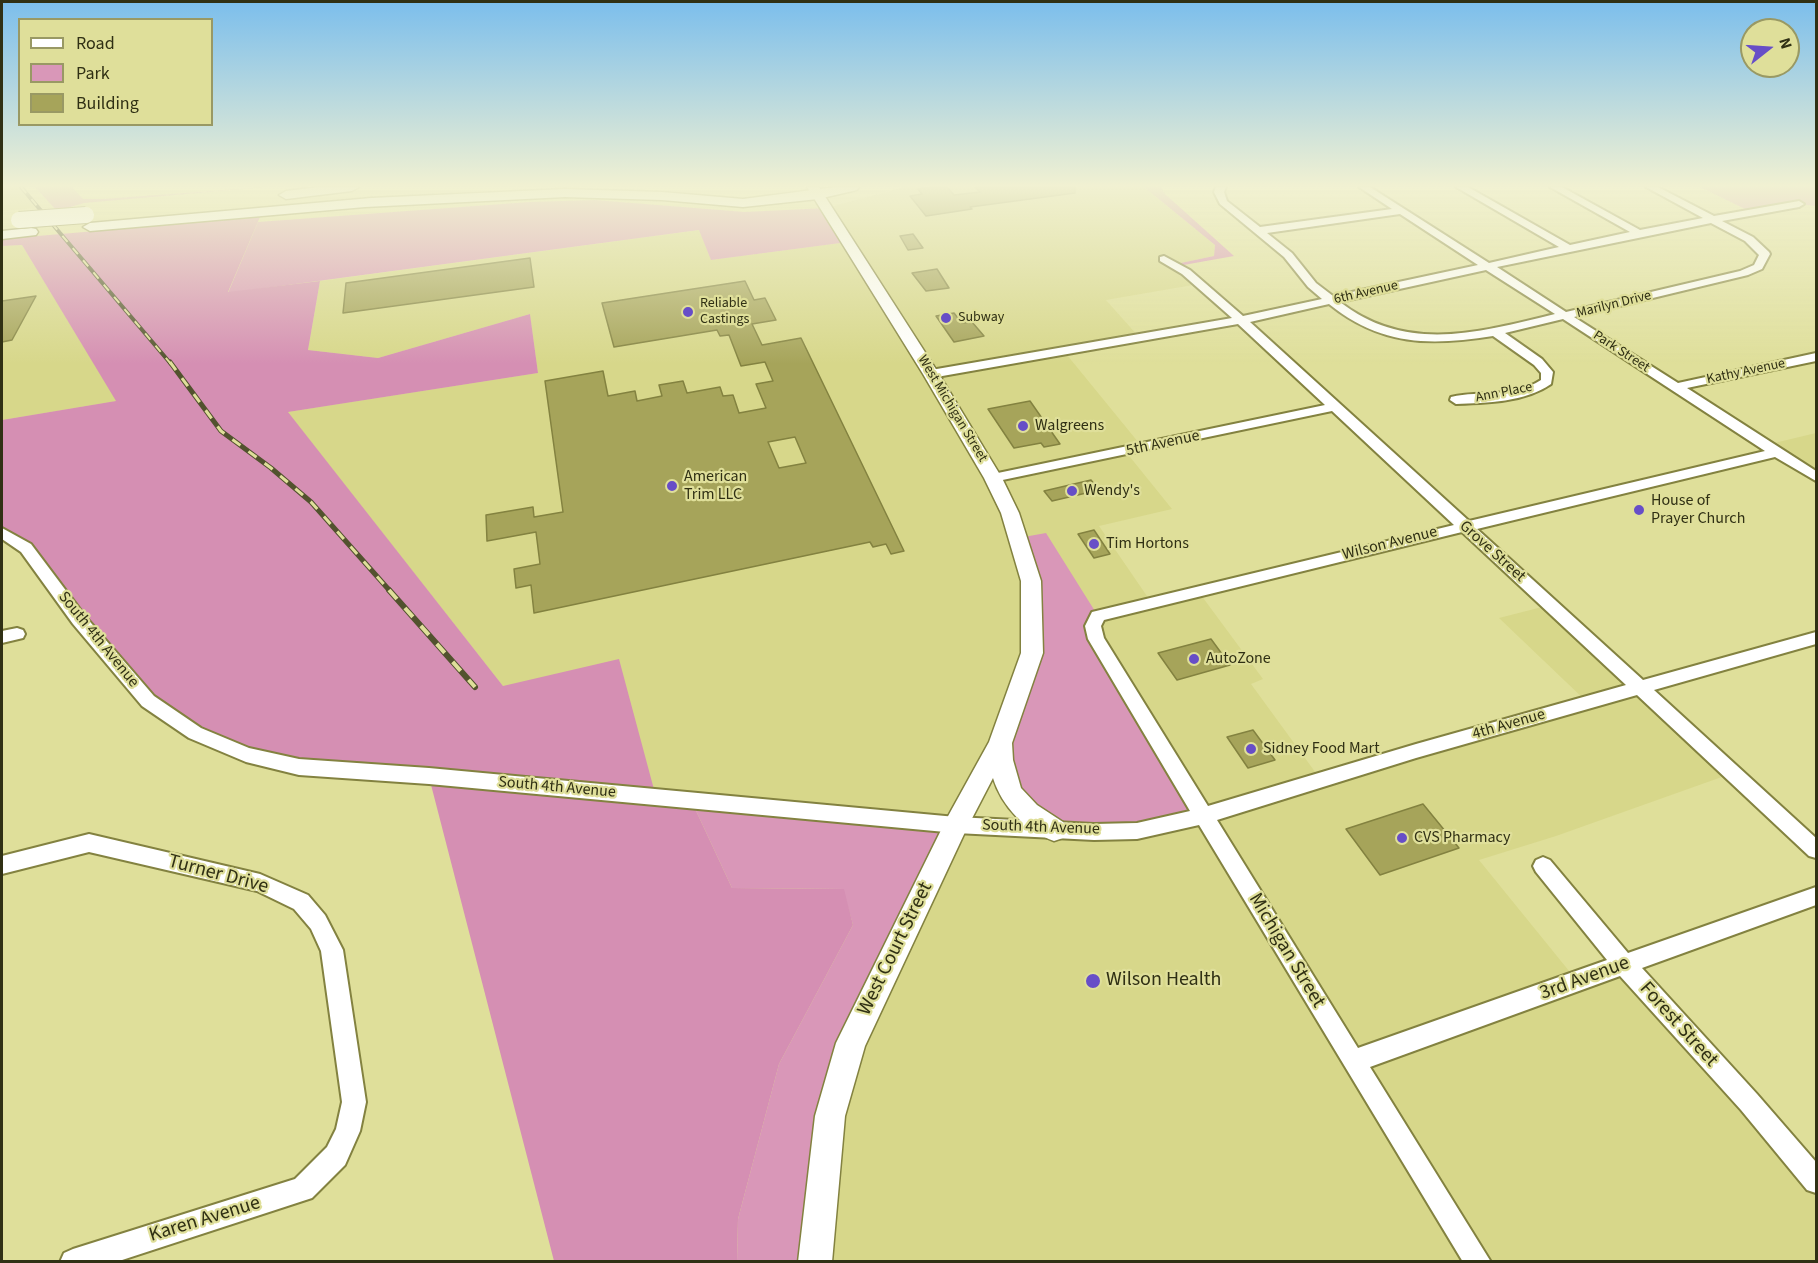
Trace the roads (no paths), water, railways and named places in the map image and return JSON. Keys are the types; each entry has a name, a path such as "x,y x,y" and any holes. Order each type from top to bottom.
{"main road":[{"name":"West Michigan Street","path":"850,246 931,374 993,478 1010,513 1031,581 1032,653"},
{"name":"West Court Street","path":"815,1262 830,1116 851,1044 956,825 1000,742 1032,653"},
{"path":"1000,742 1003,776 1013,798 1030,815 1054,830"}],"street":[{"name":"Marilyn Drive","path":"1276,246 1288,255 1312,285 1351,316 1370,326 1408,338 1450,339 1495,332 1744,273 1758,267 1765,254 1757,246"},
{"name":"Park Street","path":"1456,246 1816,477"},
{"path":"1563,246 1568,249"},
{"name":"6th Avenue","path":"931,374 1241,320 1582,246"},
{"name":"Grove Street","path":"1164,259 1186,272 1241,320 1816,850"},
{"name":"Ann Place","path":"1456,400 1477,400 1529,390 1542,386 1547,381 1547,372 1538,363 1495,332"},
{"name":"Kathy Avenue","path":"1675,387 1816,357"},
{"name":"5th Avenue","path":"993,478 1333,407"},
{"name":"Wilson Avenue","path":"1096,639 1093,626 1098,616 1777,452"},
{"name":"South 4th Avenue","path":"2,533 26,548 79,620 148,701 195,733 246,755 299,767 429,776 956,825 1137,831 1204,816"},
{"name":"4th Avenue","path":"1204,816 1427,748 1816,638"},
{"name":"Michigan Street","path":"1096,639 1478,1262"},
{"name":"Turner Drive","path":"2,865 89,843 260,883 301,902 318,922 332,950 354,1102 348,1131 336,1156 303,1189"},
{"name":"Forest Street","path":"1542,866 1624,965 1749,1102 1816,1181"},
{"name":"3rd Avenue","path":"1353,1061 1816,896"},
{"name":"Karen Avenue","path":"73,1262 303,1189"}],"railway":[{"path":"71,246 171,364"},
{"path":"170,362 221,431 271,468 311,502 390,591"},
{"path":"389,590 475,687"}],"place":[{"name":"Reliable Castings","path":"688,312"},
{"name":"Subway","path":"946,318"},
{"name":"Walgreens","path":"1023,426"},
{"name":"American Trim LLC","path":"672,486"},
{"name":"Wendy's","path":"1072,491"},
{"name":"House of Prayer Church","path":"1639,510"},
{"name":"Tim Hortons","path":"1094,544"},
{"name":"AutoZone","path":"1194,659"},
{"name":"Sidney Food Mart","path":"1251,749"},
{"name":"CVS Pharmacy","path":"1402,838"},
{"name":"Wilson Health","path":"1093,981"}]}
